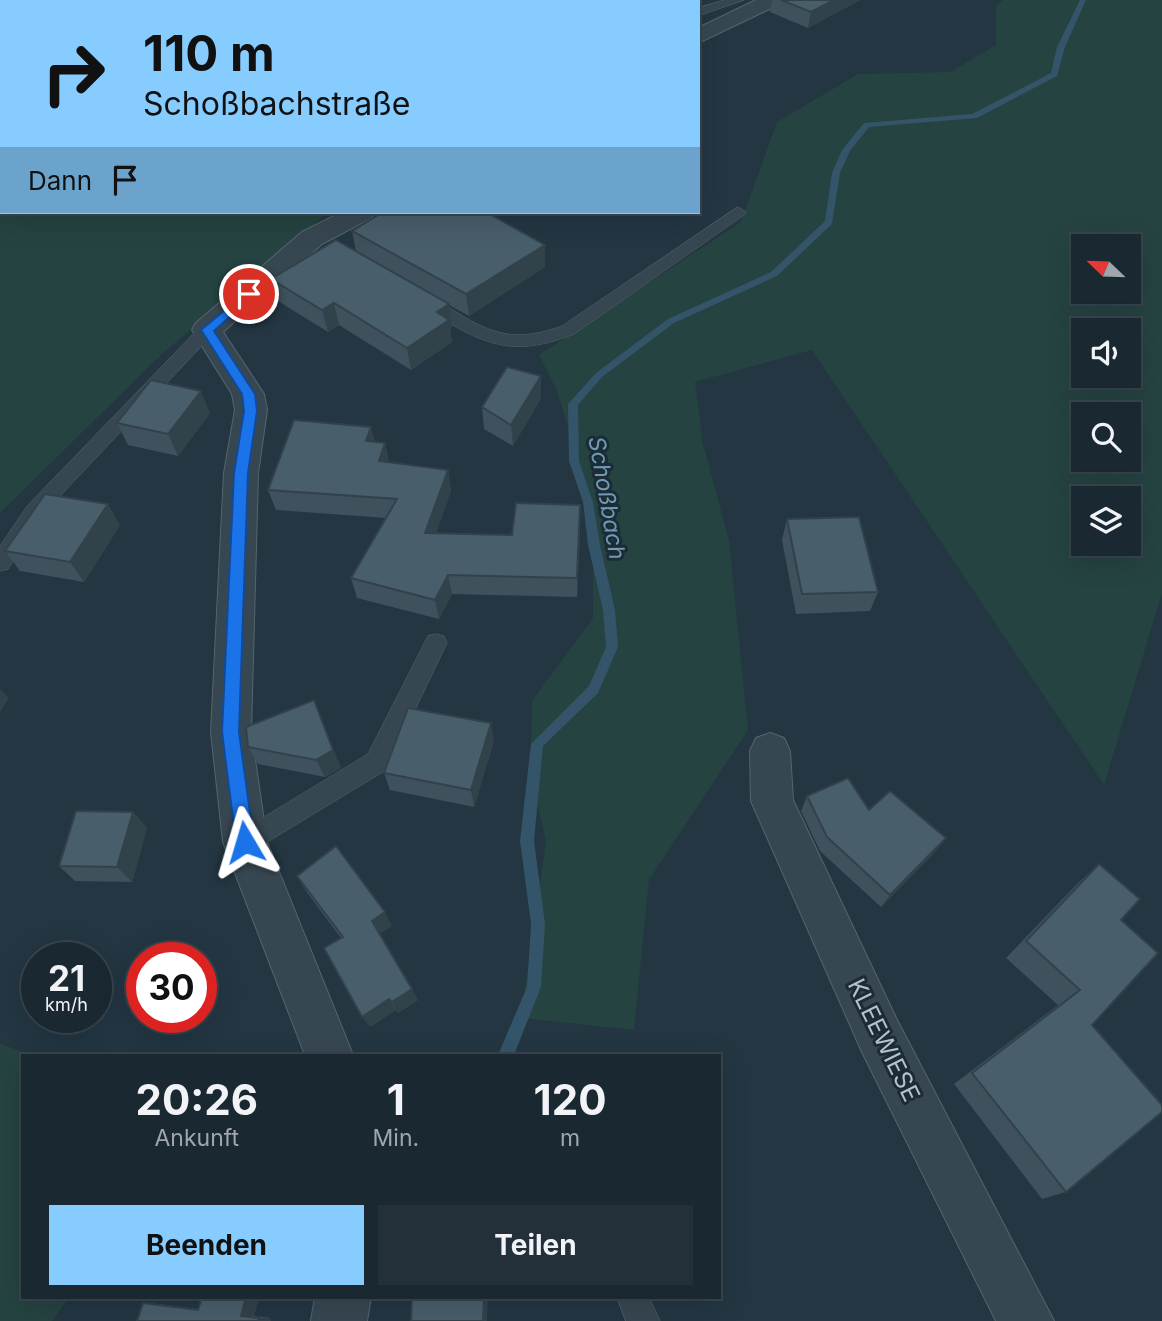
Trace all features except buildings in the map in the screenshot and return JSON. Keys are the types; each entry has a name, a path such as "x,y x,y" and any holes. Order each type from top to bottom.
{"street":[{"path":"700,35 773,0"},
{"path":"329,1054 245,842 231,732 241,473 251,411 248,394 207,330 318,242 359,214"},
{"name":"KLEEWIESE","path":"771,751 772,801 879,1035 1026,1321"},
{"path":"339,1321 343,1299"}],"lane":[{"path":"700,11 738,0"},
{"path":"408,292 492,338 513,343 535,342 568,330 738,212"},
{"path":"0,563 35,510 207,330"},
{"path":"245,842 377,762 436,643"},
{"path":"633,1299 643,1321"}],"green space":[{"path":"1003,0 1162,0 1162,593 1104,785 812,350 695,382 703,444 729,540 748,730 649,880 634,1030 521,1018 546,841 530,774 532,701 593,618 593,510 557,391 539,355 741,222 777,122 858,74 950,72 996,45 996,5"},
{"path":"0,214 327,214 161,355 0,513"},
{"path":"0,1043 27,1054 21,1054 21,1299 68,1299 52,1321 0,1321"}],"waterway":[{"name":"Schoßbach","path":"506,1054 534,987 538,924 527,841 537,744 594,689 612,647 609,610 594,545 588,502 574,461 573,404 599,375 671,321 774,274 829,222 836,173 846,150 867,125 974,116 1054,74 1061,47 1083,0"}],"route":[{"path":"245,842 231,732 241,473 251,411 248,394 207,330 249,294"}]}
